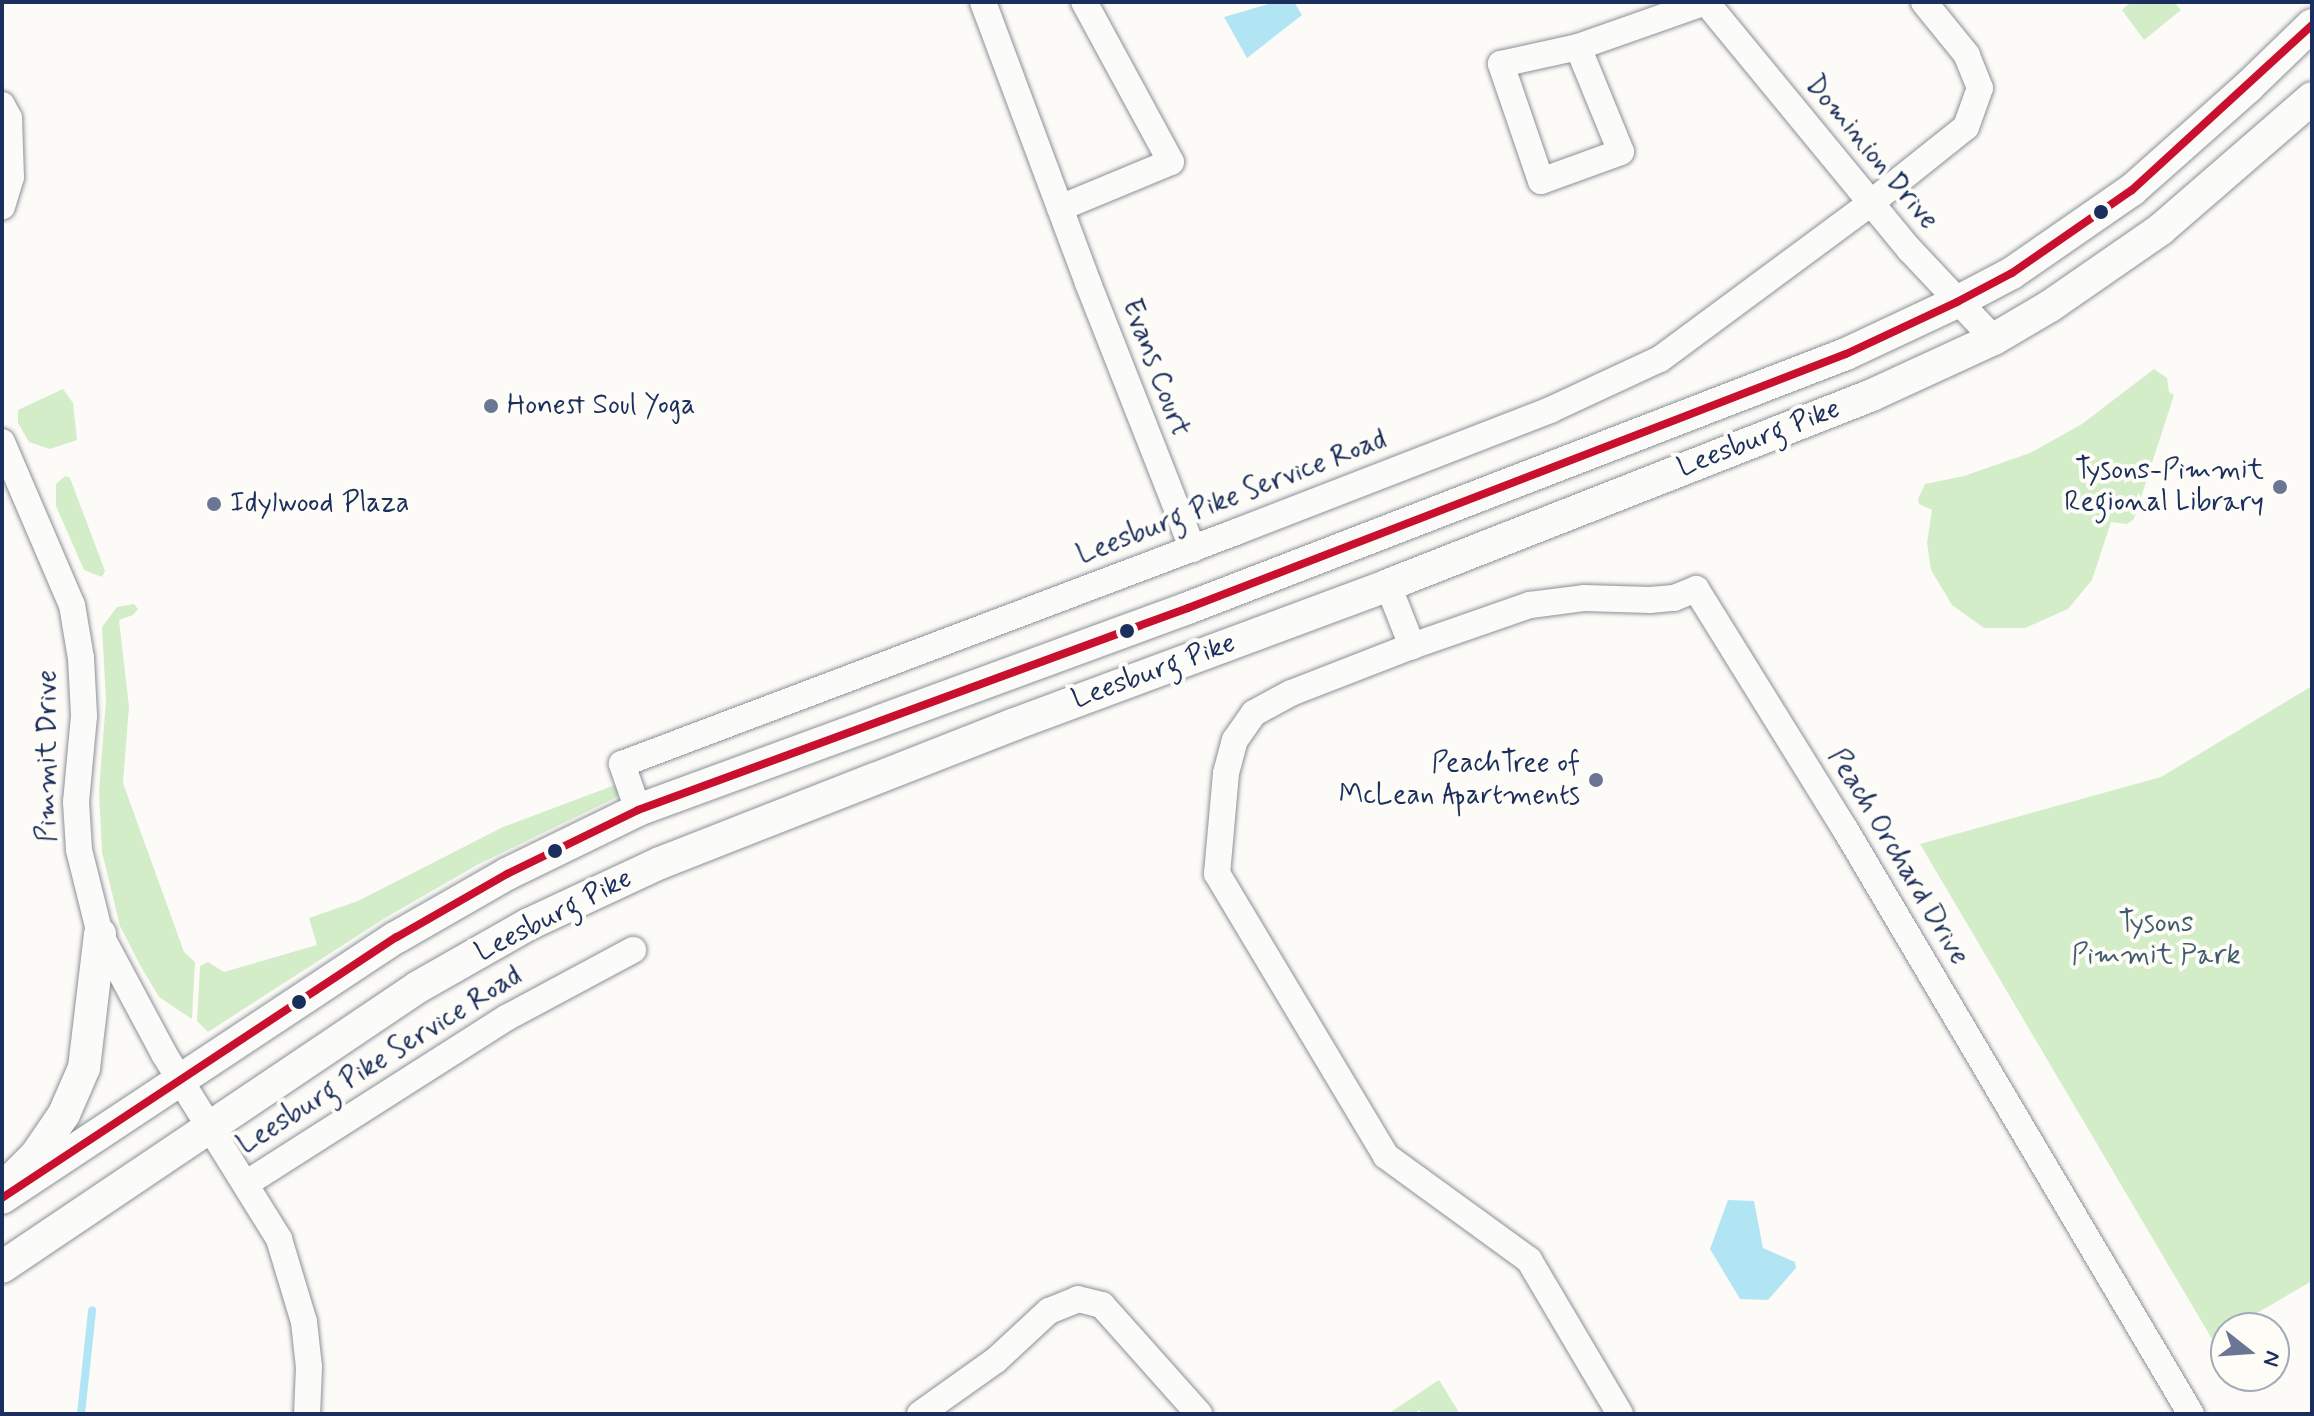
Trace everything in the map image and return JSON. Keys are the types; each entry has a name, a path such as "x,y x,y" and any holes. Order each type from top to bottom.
{"main road":[{"name":"Leesburg Pike","path":"2,1198 183,1082 397,937 507,874 638,810 1188,608 1846,354 1957,302 2012,273 2132,190 2248,87 2312,25"},
{"name":"Leesburg Pike","path":"2,1267 418,987 529,924 647,869 1015,724 1388,585 1872,395 1994,339 2050,306 2161,229 2312,98"},
{"path":"2,1189 36,1155 57,1124 84,1068 100,934"}],"street":[{"name":"Evans Court","path":"983,2 1193,549"},
{"path":"1060,208 1171,162 1084,2"},
{"path":"1578,47 1621,152 1541,181 1501,64 1578,47 1706,2"},
{"name":"Dominion Drive","path":"1706,2 1957,302 1994,339"},
{"name":"Leesburg Pike Service Road","path":"638,810 622,764 1193,549 1550,410 1660,359 1872,202 1966,127 1980,88 1967,55 1924,2"},
{"path":"2,105 9,118 11,177 2,207"},
{"name":"Pimmit Drive","path":"2,442 72,605 81,658 84,716 76,802 79,850 100,934 183,1082 269,1219 293,1278 304,1322 309,1367 307,1414"},
{"path":"1388,585 1412,646"},
{"name":"Peach Orchard Drive","path":"1620,1414 1529,1260 1386,1156 1217,874 1226,773 1235,740 1254,713 1291,693 1530,605 1584,598 1674,598 1696,589 1853,842 2191,1414"},
{"name":"Leesburg Pike Service Road","path":"247,1183 508,1017 633,950"},
{"path":"920,1414 962,1387 1049,1311 1066,1302 1095,1302 1121,1326 1199,1414"}],"green space":[{"path":"2131,2 2174,2 2181,10 2144,40 2122,10"},
{"path":"2154,369 2167,378 2169,392 2174,395 2134,519 2127,524 2111,522 2092,580 2068,609 2025,628 1984,628 1952,605 1931,570 1927,543 1932,510 1919,504 1918,499 1925,484 1964,476 2030,453 2082,424"},
{"path":"63,389 73,403 77,440 50,449 29,442 18,423 18,410"},
{"path":"65,476 70,478 105,571 102,577 84,570 56,506 56,484"},
{"path":"134,604 138,609 133,615 119,620 129,707 123,783 184,952 195,962 192,1019 159,997 140,965 120,926 102,852 99,791 106,700 102,627 117,607"},
{"name":"Tysons Pimmit Park","path":"2312,686 2312,1281 2259,1312 2210,1312 2210,1336 1920,844 2161,777"},
{"path":"615,785 619,789 617,797 477,865 385,918 208,1032 197,1021 200,966 208,962 224,972 317,945 309,918 358,901 503,827"},
{"path":"1439,1380 1460,1414 1422,1414 1419,1410 1414,1414 1388,1414"}],"water":[{"path":"1275,2 1294,2 1302,15 1247,58 1224,17"},
{"path":"1728,1200 1754,1201 1763,1248 1795,1262 1796,1268 1768,1300 1740,1299 1710,1249"}],"waterway":[{"path":"81,1414 92,1311"}],"transit line":[{"path":"2,1198 397,937 507,874 638,810 1188,608 1846,354 1957,302 2012,273 2132,190 2312,25"}],"place":[{"name":"Honest Soul Yoga","path":"491,406"},
{"name":"Tysons-Pimmit Regional Library","path":"2280,487"},
{"name":"Idylwood Plaza","path":"214,504"},
{"name":"PeachTree of McLean Apartments","path":"1596,780"}]}
